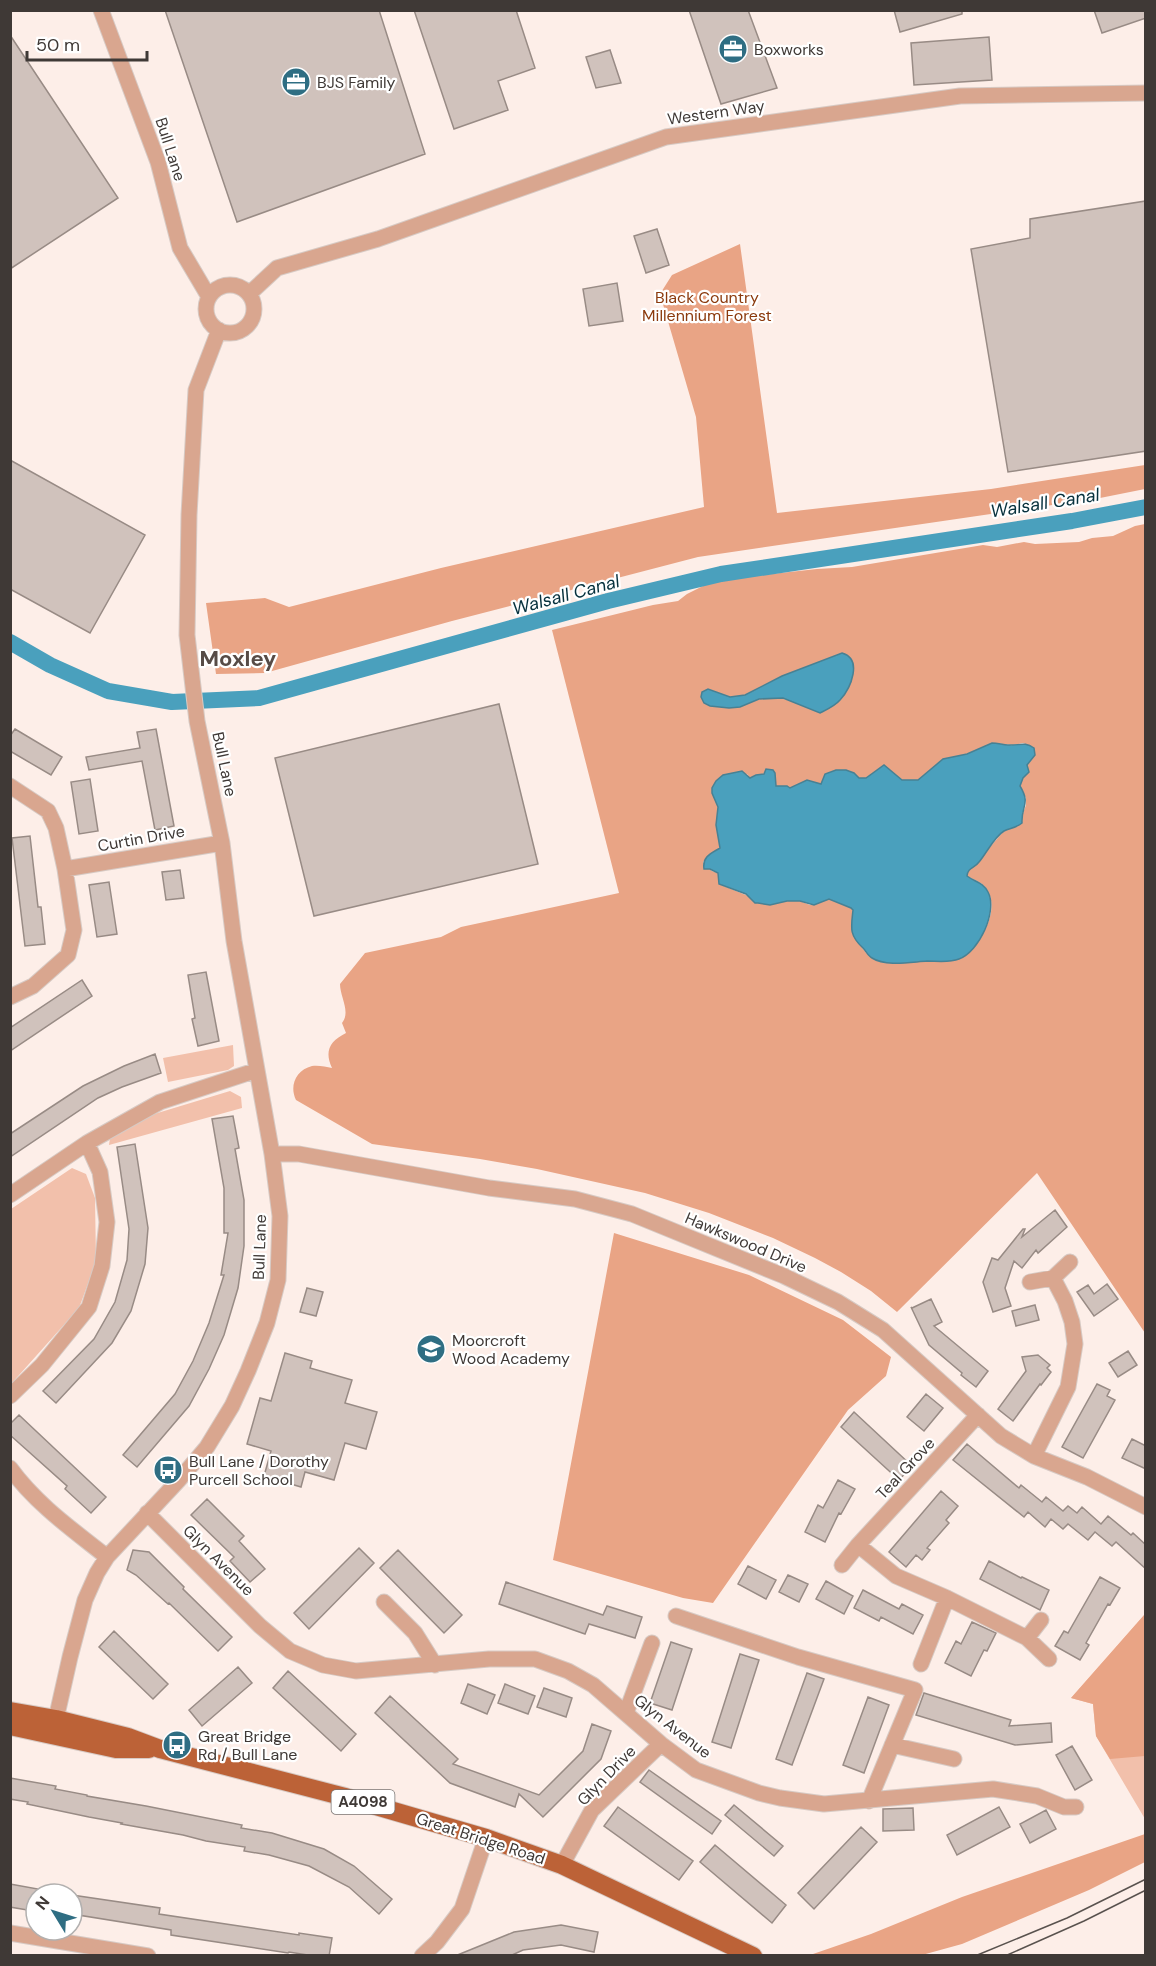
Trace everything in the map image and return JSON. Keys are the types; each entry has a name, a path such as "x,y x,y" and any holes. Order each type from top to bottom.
{"main road":[{"name":"Great Bridge Road","path":"10,1711 56,1719 128,1737 160,1749 345,1797 486,1838 562,1864 753,1956"},
{"name":"Great Bridge Road","path":"10,1726 116,1749 160,1749"}],"street":[{"name":"Bull Lane","path":"56,1719 85,1600 97,1573 107,1557 207,1447 241,1387 267,1323 278,1280 279,1254 280,1216 272,1154 234,941 222,843 197,721 187,635 189,514 196,390 219,330 208,319 206,304 209,297 180,248 158,162 101,10"},
{"name":"Western Way","path":"249,294 277,268 378,239 666,137 960,96 1146,93"},
{"path":"209,297 214,291 228,285 236,285 249,294 253,301 252,317 242,330 226,333 219,330"},
{"path":"10,786 48,811 56,828 74,930 68,955 33,986 10,997"},
{"name":"Curtin Drive","path":"65,869 222,843"},
{"path":"10,1196 87,1143 160,1102 258,1070"},
{"path":"10,1396 42,1365 88,1307 102,1266 107,1222 100,1172 87,1143"},
{"name":"Hawkswood Drive","path":"272,1154 299,1154 489,1188 575,1199 632,1215 784,1276 838,1302 884,1330 1001,1436 1034,1456 1087,1477 1146,1507"},
{"path":"1030,1282 1053,1278 1070,1262"},
{"path":"1034,1456 1068,1387 1075,1344 1072,1322 1065,1301 1053,1278"},
{"name":"Teal Grove","path":"842,1565 978,1415"},
{"path":"10,1468 20,1482 63,1522 107,1557"},
{"name":"Glyn Avenue","path":"147,1514 237,1605 290,1651 323,1665 356,1671 489,1659 534,1659 568,1671 593,1685 661,1744 696,1770 780,1798 824,1804 993,1789 1037,1796 1064,1807 1076,1807"},
{"path":"858,1545 896,1576 947,1598 1027,1638 1049,1659"},
{"path":"921,1664 947,1598"},
{"path":"384,1602 415,1633 435,1665"},
{"path":"676,1616 798,1657 915,1690 869,1801"},
{"path":"1027,1638 1041,1620"},
{"path":"626,1713 652,1643"},
{"path":"34,1732 56,1719 58,1728 81,1734 89,1743"},
{"name":"Glyn Drive","path":"562,1864 592,1810 661,1744"},
{"path":"892,1745 954,1760"},
{"path":"422,1956 437,1942 462,1908 486,1838"},
{"path":"10,1933 148,1956"}],"shaded area":[{"path":"233,1045 234,1066 228,1070 168,1082 163,1058"},
{"path":"230,1091 241,1097 242,1108 109,1145 110,1138 151,1115"},
{"path":"72,1168 86,1174 95,1198 96,1262 79,1308 11,1384 11,1209"},
{"path":"1145,1614 1145,1819 1096,1736 1093,1704 1071,1698"}],"green space":[{"name":"Black Country Millennium Forest","path":"740,244 777,513 991,489 1145,465 1145,489 1100,498 698,557 452,621 265,673 216,674 206,603 265,598 289,607 441,568 704,507 696,417 660,294 672,275"},
{"path":"1145,524 1145,1333 1037,1173 897,1312 871,1291 815,1258 773,1238 709,1213 645,1193 537,1169 372,1144 296,1100 293,1089 295,1079 302,1071 312,1066 332,1068 329,1056 330,1047 336,1039 346,1033 342,1023 345,1009 340,984 365,953 441,937 461,927 619,893 552,630 678,601 715,580 852,567 983,545 997,547 1024,542 1035,544 1079,542 1113,536","holes":["842,653 820,713 785,699 768,698 749,703 702,692 708,689 730,697 745,695 782,676","992,743 1013,745 1023,743 1034,748 1035,755 1026,767 1029,772 1023,778 1020,786 1026,798 1022,816 1003,832 977,864 968,869 967,876 986,888 991,908 989,919 979,939 972,948 955,960 895,963 877,959 862,948 853,927 851,908 829,899 810,905 800,901 770,905 719,884 718,873 712,871 703,862 720,848 716,825 718,807 712,793 716,781 747,774 750,778 766,773 766,769 776,780 776,786 790,788 807,780 821,784 825,774 836,770 846,770 859,778 866,778 884,765 902,780 918,780 943,759 967,754"]},
{"path":"614,1233 749,1275 843,1320 891,1357 886,1376 848,1410 713,1603 683,1598 553,1560"},
{"path":"1145,1614 1145,1756 1110,1759 1096,1736 1093,1704 1071,1698"},
{"path":"1145,1834 1145,1862 1089,1890 962,1944 922,1955 815,1956 813,1954 871,1934 962,1897"}],"water":[{"path":"842,653 852,661 851,681 838,702 820,713 783,698 759,699 740,707 729,708 710,706 704,703 701,697 702,692 708,689 730,697 745,695 782,676"},
{"path":"992,743 1027,745 1034,748 1035,755 1027,765 1029,772 1023,778 1020,786 1025,797 1022,823 1000,834 968,873 967,876 981,884 988,892 990,910 980,940 959,959 899,963 878,961 869,956 853,935 853,910 851,908 829,899 814,905 800,901 770,905 755,903 746,894 719,884 718,873 704,869 706,858 720,848 716,825 718,807 712,788 723,775 742,771 750,778 764,774 766,769 773,770 776,786 790,788 807,780 821,784 825,774 836,770 846,770 859,778 866,778 884,765 902,780 918,780 943,759 967,754"}],"building":[{"name":"BJS Family","path":"165,10 379,10 425,154 237,222"},
{"path":"414,10 516,10 535,68 498,81 508,110 454,129"},
{"name":"Boxworks","path":"689,10 748,10 777,88 721,104"},
{"path":"894,10 962,10 962,14 900,32"},
{"path":"1094,10 1146,10 1146,18 1102,33"},
{"path":"10,35 118,198 10,269"},
{"path":"989,37 992,80 914,85 911,43"},
{"path":"610,50 621,83 596,88 586,57"},
{"path":"1146,201 1146,451 1008,472 971,249 1030,238 1030,219"},
{"path":"657,229 669,265 646,273 634,236"},
{"path":"617,283 623,321 589,326 583,289"},
{"path":"10,460 145,535 90,633 10,589"},
{"path":"499,704 538,864 314,916 275,758"},
{"path":"15,729 62,757 51,775 10,751 10,736"},
{"path":"156,729 174,826 155,830 142,761 89,770 86,757 140,748 137,732"},
{"path":"90,779 98,831 79,834 71,782"},
{"path":"30,836 38,907 41,907 45,944 25,946 12,838"},
{"path":"180,870 184,898 166,900 162,872"},
{"path":"109,882 117,934 97,937 89,885"},
{"path":"206,972 219,1041 198,1046 192,1019 195,1018 188,975"},
{"path":"82,980 92,996 10,1051 10,1028"},
{"path":"155,1054 161,1073 98,1098 10,1157 10,1134 83,1086"},
{"path":"233,1116 239,1148 235,1149 244,1200 244,1246 238,1288 224,1335 189,1406 137,1467 123,1455 175,1394 193,1361 209,1323 224,1275 221,1275 228,1233 224,1233 224,1188 212,1119"},
{"path":"135,1144 148,1228 145,1264 131,1311 112,1343 56,1403 43,1391 94,1339 115,1302 127,1260 129,1229 117,1147"},
{"path":"1055,1210 1067,1227 1038,1253 1036,1250 1022,1268 1014,1261 1005,1288 1011,1306 993,1312 983,1282 992,1258 998,1260 1023,1229 1025,1229 1022,1237"},
{"path":"1107,1284 1118,1299 1094,1316 1077,1292 1088,1285 1094,1294"},
{"path":"307,1288 323,1292 316,1316 300,1312"},
{"path":"931,1299 942,1322 934,1326 988,1371 976,1387 929,1345 911,1307"},
{"path":"1035,1305 1039,1320 1016,1326 1012,1311"},
{"path":"1128,1351 1137,1365 1118,1377 1109,1363"},
{"path":"285,1353 312,1361 310,1368 352,1380 345,1403 377,1412 366,1449 345,1443 334,1480 305,1472 301,1487 264,1476 271,1451 247,1444 260,1398 271,1401"},
{"path":"1038,1355 1050,1365 1047,1368 1051,1372 1013,1421 998,1409 1026,1371 1022,1357"},
{"path":"1097,1384 1110,1390 1107,1396 1115,1400 1083,1458 1062,1447"},
{"path":"926,1394 943,1408 924,1431 907,1417"},
{"path":"854,1412 912,1466 899,1480 841,1427"},
{"path":"19,1415 106,1497 91,1513 65,1489 67,1486 10,1435 10,1424"},
{"path":"1132,1439 1146,1446 1146,1469 1122,1458"},
{"path":"967,1444 1019,1488 1021,1485 1042,1502 1046,1497 1063,1511 1068,1506 1077,1513 1082,1507 1101,1524 1108,1516 1131,1535 1133,1533 1146,1545 1146,1569 1116,1542 1112,1546 1095,1532 1088,1540 1068,1524 1063,1529 1051,1519 1045,1527 1028,1512 1024,1517 953,1460"},
{"path":"838,1480 855,1489 841,1514 839,1513 825,1542 805,1532 818,1505 823,1508"},
{"path":"941,1491 958,1506 946,1520 949,1523 927,1548 930,1550 922,1560 916,1555 906,1567 889,1552"},
{"path":"207,1499 244,1536 239,1541 265,1569 250,1582 230,1561 234,1557 191,1515"},
{"path":"359,1548 374,1563 309,1629 294,1613"},
{"path":"133,1550 149,1552 232,1637 218,1651 169,1603 127,1570"},
{"path":"398,1550 462,1615 444,1633 380,1568"},
{"path":"989,1561 1049,1590 1040,1610 980,1579"},
{"path":"748,1566 776,1580 766,1599 738,1584"},
{"path":"788,1575 808,1584 799,1602 779,1592"},
{"path":"1100,1577 1120,1588 1086,1643 1089,1645 1080,1660 1055,1646 1064,1631 1068,1633"},
{"path":"826,1581 853,1596 844,1614 816,1599"},
{"path":"506,1582 603,1615 607,1606 642,1617 635,1638 589,1624 585,1634 499,1604"},
{"path":"863,1590 899,1609 902,1604 923,1615 913,1634 881,1617 879,1621 854,1608"},
{"path":"972,1622 996,1633 987,1651 984,1650 971,1676 945,1663 956,1641 961,1644"},
{"path":"114,1631 168,1684 153,1699 99,1647"},
{"path":"671,1642 692,1649 672,1710 650,1703"},
{"path":"740,1654 759,1660 731,1748 712,1742"},
{"path":"238,1667 252,1683 202,1726 189,1710"},
{"path":"288,1671 356,1734 341,1751 273,1688"},
{"path":"807,1673 824,1679 792,1765 776,1759"},
{"path":"468,1684 495,1695 487,1714 461,1703"},
{"path":"505,1684 535,1696 528,1714 498,1703"},
{"path":"544,1688 572,1698 566,1717 537,1707"},
{"path":"924,1693 1011,1720 1009,1726 1051,1723 1052,1742 1015,1745 916,1715"},
{"path":"390,1696 458,1759 453,1764 539,1795 583,1751 592,1724 611,1731 601,1759 543,1817 519,1794 515,1807 450,1783 375,1713"},
{"path":"868,1697 889,1705 864,1773 843,1765"},
{"path":"1072,1746 1092,1780 1075,1790 1056,1755"},
{"path":"649,1770 721,1821 712,1834 640,1782"},
{"path":"10,1778 56,1786 55,1789 87,1796 242,1825 241,1828 272,1833 324,1849 354,1866 392,1899 379,1914 349,1887 309,1866 244,1851 245,1847 121,1824 10,1799"},
{"path":"734,1805 783,1846 774,1856 725,1815"},
{"path":"618,1807 693,1861 679,1880 604,1826"},
{"path":"999,1807 1010,1827 957,1855 947,1835"},
{"path":"913,1808 914,1830 883,1831 883,1809"},
{"path":"1046,1810 1056,1829 1030,1843 1020,1824"},
{"path":"861,1827 877,1842 814,1909 798,1893"},
{"path":"715,1845 786,1905 772,1923 700,1862"},
{"path":"10,1884 24,1886 24,1909 10,1907"},
{"path":"84,1897 160,1908 159,1914 332,1938 329,1956 314,1956 171,1935 171,1930 84,1916"},
{"path":"561,1925 598,1932 594,1952 561,1945 523,1950 510,1956 455,1956 514,1932"}],"waterway":[{"name":"Walsall Canal","path":"10,642 50,665 108,691 172,702 259,698 608,601 721,574 1072,521 1146,507"}],"tram line":[{"path":"975,1956 1067,1918 1146,1879"},
{"path":"1005,1956 1146,1890"}],"place":[{"name":"Boxworks","path":"733,49"},
{"name":"BJS Family","path":"296,82"},
{"name":"Moorcroft Wood Academy","path":"431,1349"},
{"name":"Bull Lane / Dorothy Purcell School","path":"168,1470"},
{"name":"Great Bridge Rd / Bull Lane","path":"177,1745"}],"district":[{"name":"Moxley","path":"238,658"}]}
